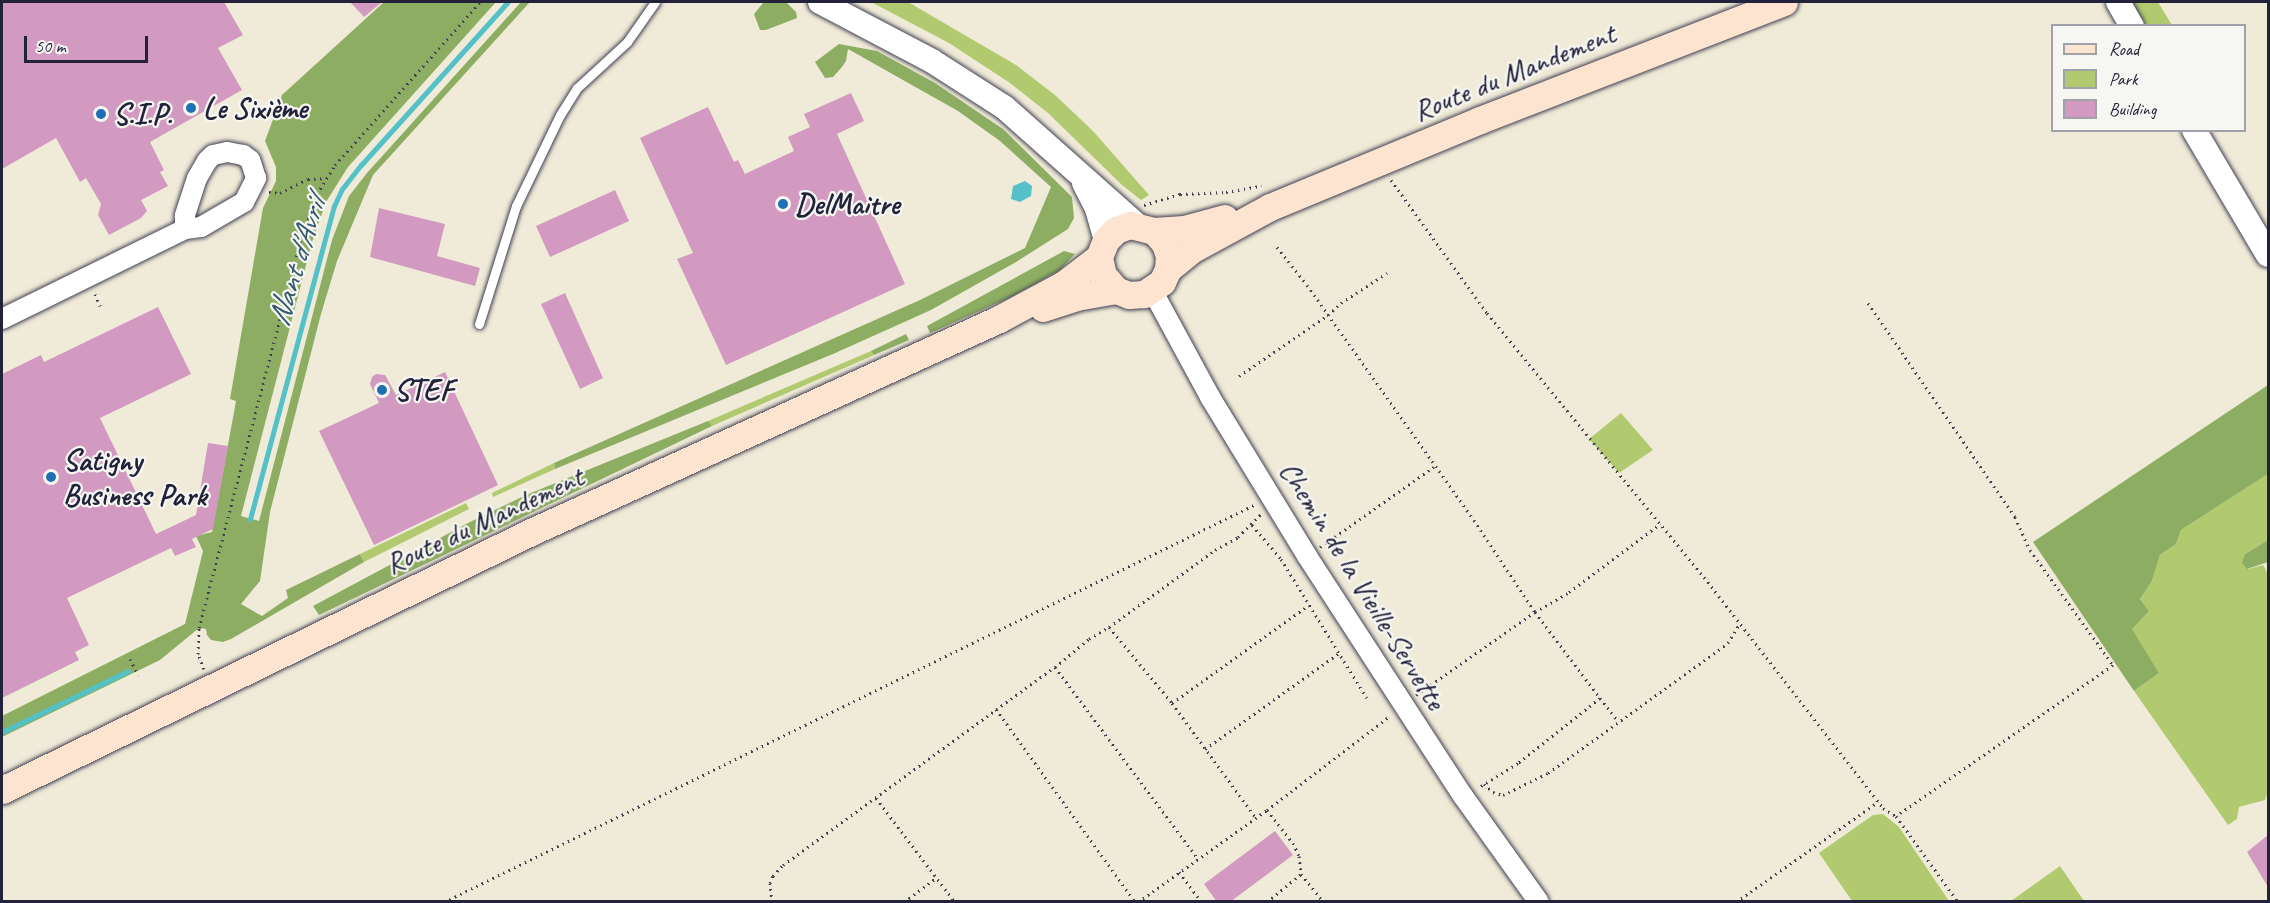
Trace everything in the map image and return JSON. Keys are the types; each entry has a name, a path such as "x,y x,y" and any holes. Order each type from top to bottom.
{"main road":[{"name":"Route du Mandement","path":"1143,220 1192,228 1266,196 1380,162 1784,2"},
{"name":"Route du Mandement","path":"1168,269 1266,196"},
{"path":"1143,220 1167,248 1168,269 1162,282 1152,290 1137,295 1116,290 1103,275 1102,248 1123,227 1143,220"},
{"name":"Route du Mandement","path":"2,790 531,532 999,319 1064,284 1102,248"},
{"name":"Route du Mandement","path":"999,319 1076,297 1116,290"}],"street":[{"path":"820,2 969,83 1034,132 1081,178 1143,220"},
{"path":"2118,2 2131,24"},
{"path":"2195,132 2268,255"},
{"path":"1081,178 1097,209 1102,248"},
{"path":"2,319 185,229"},
{"name":"Chemin de la Vieille-Servette","path":"1152,290 1210,397 1307,556 1402,704 1494,841 1539,902"}],"lane":[{"path":"479,324 516,206 560,115 577,88 627,42 655,2"}],"path":[{"path":"198,654 199,628 300,242 317,194 326,178 480,2"},
{"path":"1380,162 1393,184 1487,314 1740,623 1878,802 1896,816 1958,902"},
{"path":"267,192 280,194 308,179 326,178"},
{"path":"1143,220 1150,205 1180,194 1239,190 1266,196"},
{"path":"1276,247 1328,315 1434,467 1474,520 1534,612 1618,721"},
{"path":"1239,376 1387,273"},
{"path":"97,299 100,306"},
{"path":"1868,303 2015,517 2030,550 2113,665 1896,816"},
{"path":"1307,556 1434,467"},
{"path":"772,902 769,890 777,872 1054,668 1089,639 1252,525 1273,500"},
{"path":"444,902 1273,500"},
{"path":"996,710 1137,902 1267,810 1384,722 1402,704 1534,612 1569,592 1660,524"},
{"path":"1252,525 1281,559 1367,698"},
{"path":"1172,703 1309,605"},
{"path":"1600,699 1518,763 1484,784 1497,794 1509,794 1548,773 1728,643 1740,623"},
{"path":"1109,627 1172,703 1256,818"},
{"path":"1205,749 1339,653"},
{"path":"130,659 138,675"},
{"path":"1054,668 1198,859"},
{"path":"876,798 955,902"},
{"path":"1736,902 1878,802"},
{"path":"1267,810 1293,843 1299,856 1301,874 1324,902"},
{"path":"1179,872 1202,902"},
{"path":"1267,902 1301,874"},
{"path":"904,902 936,878"}],"green space":[{"path":"384,2 496,2 348,167 326,202 312,242 241,516 259,521 332,240 349,196 521,2 530,2 373,175 337,261 321,314 270,512 260,581 241,604 262,616 288,598 286,590 360,554 364,562 231,639 223,642 211,640 206,629 199,628 160,660 2,737 2,716 185,624 203,551 196,536 212,532 236,401 230,399 263,208 276,181 276,167 265,141 282,95"},
{"path":"761,2 786,2 796,12 797,18 766,30 760,30 754,14 763,3"},
{"path":"871,2 908,2 1016,65 1055,95 1093,131 1149,195 1141,200 1122,185 1048,113 1010,83 949,43"},
{"path":"2130,2 2158,2 2171,24 2144,24"},
{"path":"839,44 877,51 935,83 1003,129 1072,197 1074,218 1068,229 1016,262 931,310 833,354 555,469 554,463 920,300 1025,248 1051,187 1000,141 958,111 848,49 846,61 842,67 833,77 825,78 815,62"},
{"path":"1064,251 1075,254 1060,270 1013,296 930,333 927,326"},
{"path":"906,334 909,340 874,355 871,351"},
{"path":"871,351 874,355 712,426 708,421"},
{"path":"2268,385 2268,474 2181,530 2176,544 2160,555 2152,581 2140,599 2149,611 2132,629 2159,673 2134,691 2033,542"},
{"path":"1621,413 1653,450 1619,473 1589,439"},
{"path":"708,421 712,426 319,615 313,606 470,522 526,495"},
{"path":"554,463 555,469 493,497 492,493"},
{"path":"2268,474 2268,540 2245,554 2248,569 2263,565 2268,574 2268,791 2265,800 2239,807 2237,819 2228,825 2134,691 2159,673 2131,629 2149,611 2140,599 2152,581 2160,555 2176,544 2181,530"},
{"path":"466,503 469,509 364,562 360,554"},
{"path":"2268,540 2268,562 2247,569 2242,563 2245,554"},
{"path":"1883,814 1899,827 1949,901 1852,901 1819,853 1873,815"},
{"path":"2060,866 2084,901 2011,901"}],"water":[{"path":"1025,181 1032,186 1031,196 1020,202 1011,199 1013,186"}],"building":[{"name":"S.I.P.","path":"2,2 224,2 243,35 218,48 242,90 150,142 164,170 160,172 168,186 141,200 147,211 141,218 109,235 98,215 101,204 86,178 80,182 56,138 2,169"},
{"path":"350,2 382,2 364,17"},
{"path":"851,93 864,121 837,134 905,284 726,365 677,259 693,253 640,138 708,107 734,162 738,160 745,174 794,151 788,137 810,127 804,114"},
{"path":"615,190 629,221 550,257 536,226"},
{"path":"379,208 445,224 437,256 480,268 475,286 370,257"},
{"path":"565,293 603,378 580,389 541,304"},
{"name":"Satigny Business Park","path":"158,307 191,374 100,418 156,534 196,515 208,443 228,446 213,529 192,539 196,547 175,556 171,548 67,598 89,645 75,652 79,660 2,698 2,374 41,355 44,362"},
{"path":"445,372 498,485 374,545 319,431 379,403 370,384 372,377 376,374 385,375 396,395"},
{"path":"1275,831 1293,855 1230,902 1217,902 1204,884"},
{"path":"2268,835 2268,887 2247,852"}],"waterway":[{"name":"Nant d'Avril","path":"250,519 334,206 342,189 508,2"},
{"path":"2,732 128,671"}],"place":[{"name":"Le Sixième","path":"191,108"},
{"name":"S.I.P.","path":"101,114"},
{"name":"DelMaitre","path":"783,204"},
{"name":"STEF","path":"382,390"},
{"name":"Satigny Business Park","path":"51,477"}]}
